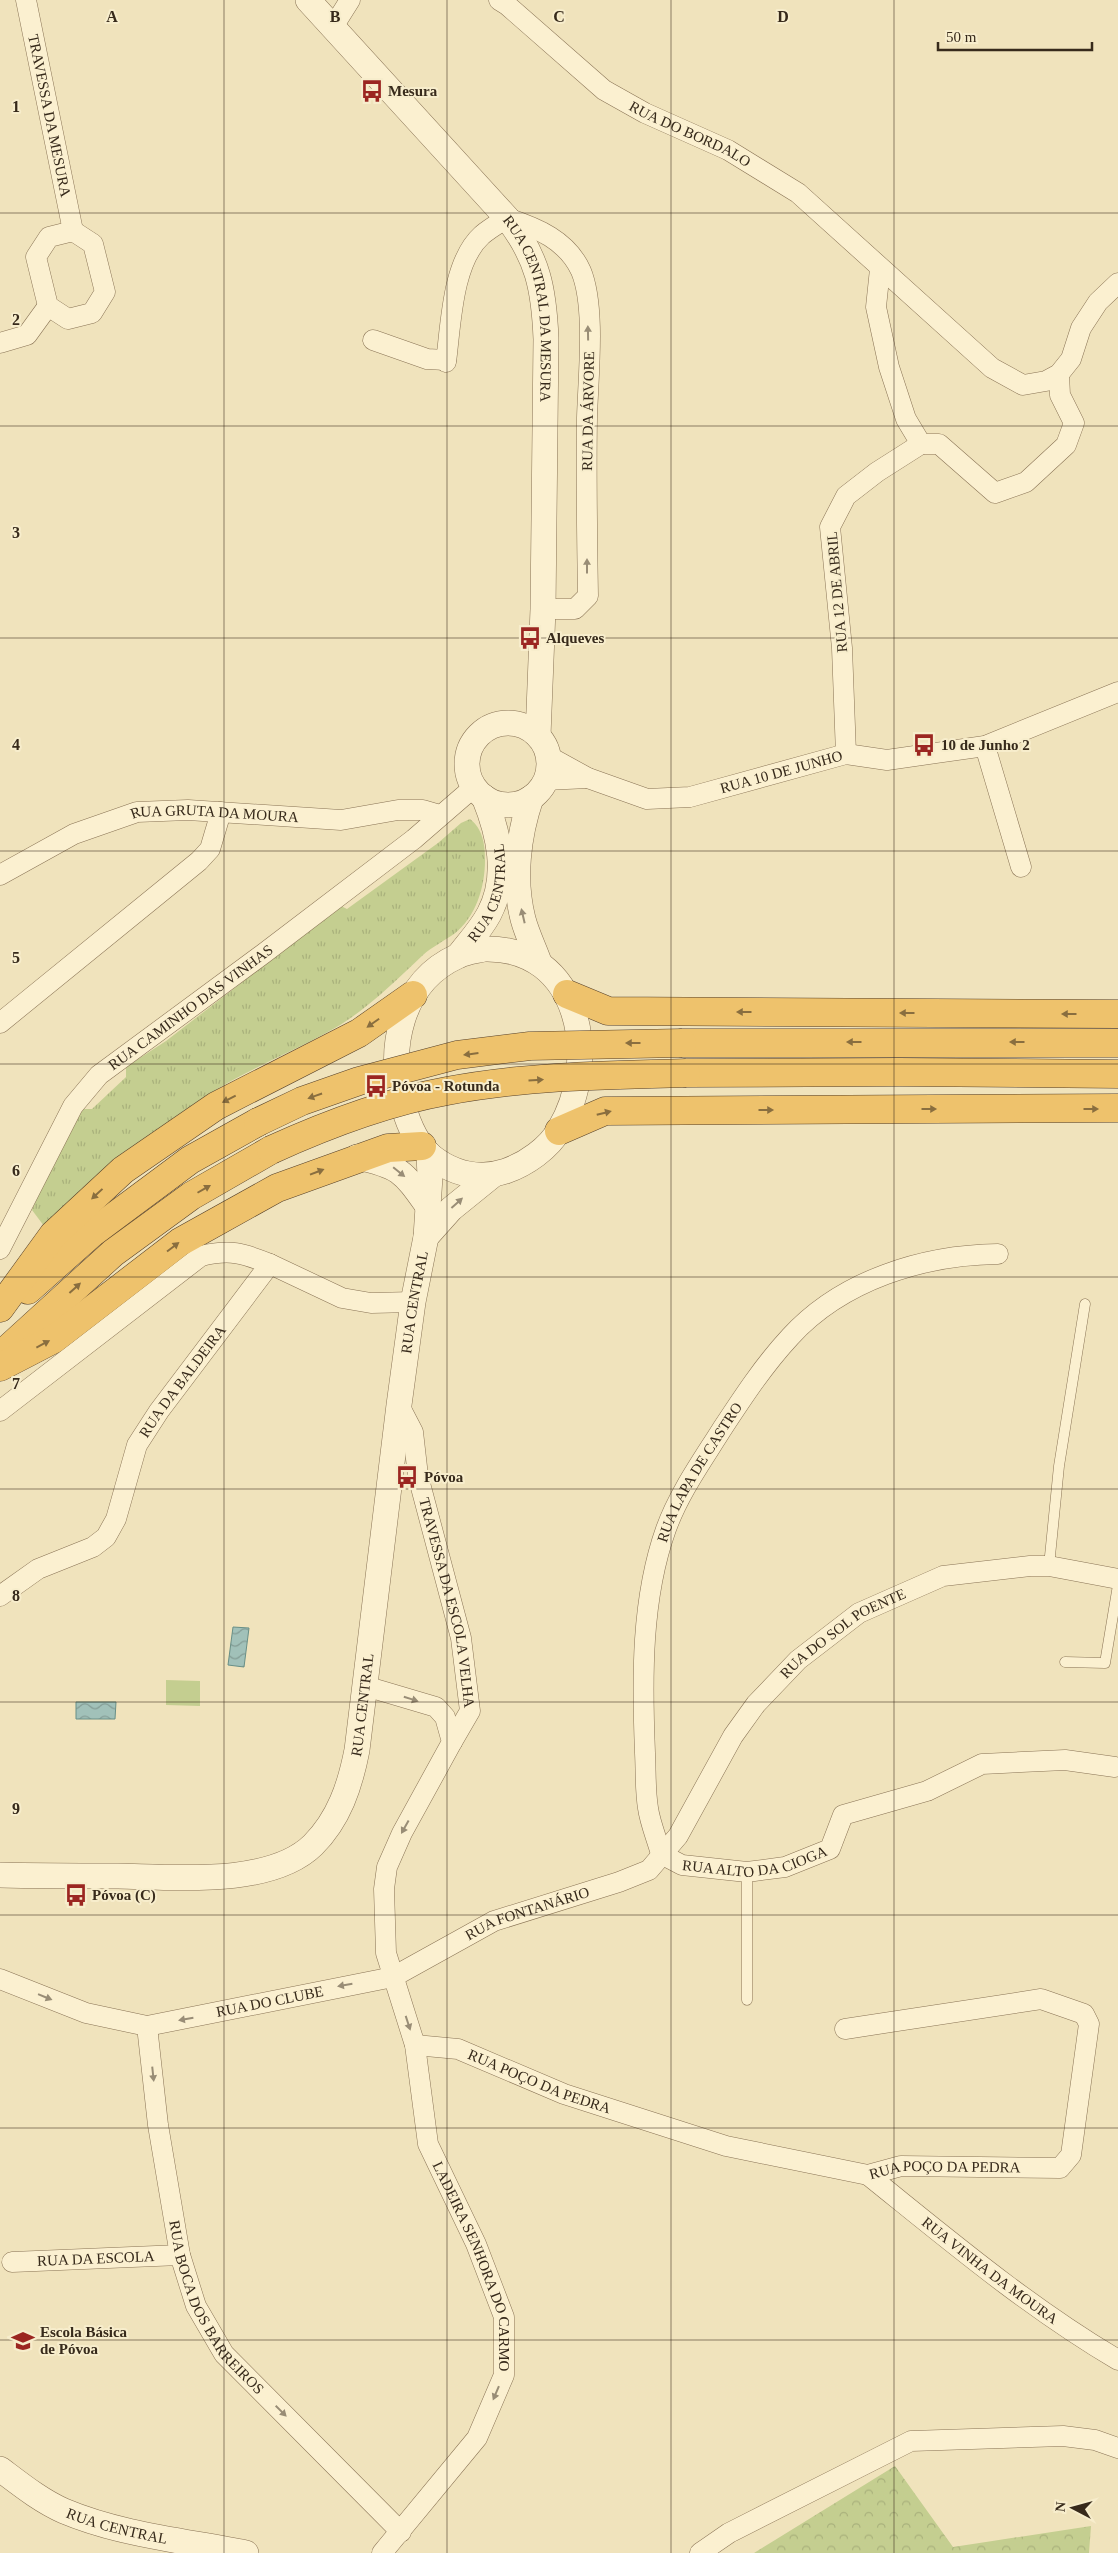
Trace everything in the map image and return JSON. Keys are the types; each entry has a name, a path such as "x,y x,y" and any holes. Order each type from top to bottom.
{"highway":[{"path":"567,994 608,1011 1118,1014"},
{"path":"0,1308 53,1235 123,1170 216,1106 359,1033 413,996"},
{"path":"0,1314 92,1232 190,1160 258,1122 302,1101 359,1081 457,1055 530,1046 682,1043 1118,1043"},
{"path":"0,1356 113,1254 191,1196 271,1150 327,1125 382,1107 447,1091 516,1081 686,1073 1118,1074"},
{"path":"559,1130 606,1111 1118,1108"},
{"path":"0,1367 54,1339 180,1242 278,1188 358,1157 388,1148 425,1150"}],"street":[{"name":"TRAVESSA DA MESURA","path":"26,0 73,231"},
{"name":"RUA CENTRAL DA MESURA","path":"308,0 525,240 544,299 546,340 543,609 540,697 535,739"},
{"path":"333,27 350,0"},
{"name":"RUA DO BORDALO","path":"499,0 508,5 604,90 645,113 728,150 798,193 880,269 992,368 1023,385 1052,378"},
{"path":"373,340 427,359 446,361 459,271 468,252 481,236 507,218"},
{"name":"RUA DA ÁRVORE","path":"507,218 541,230 561,243 580,270 586,290 588,336 588,596 575,609 543,609"},
{"path":"73,231 93,244 105,292 92,313 68,319 48,306 36,257 49,236 73,231"},
{"path":"880,269 876,307 887,358 906,419 921,444 939,444 995,492 1026,482 1066,445 1074,423 1052,378 1071,359 1081,328 1098,302 1118,283"},
{"path":"0,342 27,335 48,306"},
{"name":"RUA 12 DE ABRIL","path":"846,754 842,648 830,527 846,496 876,472 921,444"},
{"name":"RUA 10 DE JUNHO","path":"535,739 588,778 647,799 690,797 846,754 887,760 985,746 1118,692"},
{"path":"508,723 535,739 549,768 538,789 520,803 507,805 495,803 479,792 469,776 467,763 475,740 484,731 495,725 508,723"},
{"path":"985,746 1021,867"},
{"name":"RUA 10 DE JUNHO","path":"538,789 588,778"},
{"name":"RUA CENTRAL","path":"426,1237 450,1209 493,1175 532,1157 559,1130 574,1098 580,1061 577,1022 567,994 554,975 540,962 523,920 518,893 519,840 538,789"},
{"name":"RUA CENTRAL","path":"459,956 488,915 494,901 499,880 500,851 496,828 479,792"},
{"name":"RUA CAMINHO DAS VINHAS","path":"0,1249 73,1106 99,1075 414,839 440,815 479,792"},
{"name":"RUA GRUTA DA MOURA","path":"0,874 74,834 138,812 157,810 221,812 341,820 398,810 423,810 440,815"},
{"path":"0,1023 199,861 210,849 221,812"},
{"path":"493,1175 460,1172 445,1166 425,1150 408,1121 397,1083 396,1061 399,1031 413,996 442,965 459,956 484,949 498,949 517,952 540,962"},
{"name":"RUA CENTRAL","path":"0,1875 218,1877 258,1872 286,1862 312,1846 335,1818 351,1783 413,1302 426,1237 430,1177 425,1150"},
{"path":"358,1157 388,1164 402,1173 428,1205"},
{"path":"0,1410 201,1256 221,1251 244,1253 342,1298 371,1303 413,1302"},
{"name":"RUA LAPA DE CASTRO","path":"661,1854 648,1808 643,1709 650,1592 666,1529 694,1472 753,1382 792,1335 830,1303 877,1278 918,1263 971,1254 998,1254"},
{"name":"RUA DA BALDEIRA","path":"0,1596 38,1569 93,1548 106,1538 116,1519 137,1445 159,1411 270,1264"},
{"name":"TRAVESSA DA ESCOLA VELHA","path":"392,1977 386,1953 384,1889 387,1867 402,1833 470,1711 462,1647 418,1476 413,1432 399,1405"},
{"name":"RUA DO SOL POENTE","path":"661,1854 678,1836 733,1736 756,1704 798,1660 859,1613 943,1576 1030,1566 1049,1566 1118,1578"},
{"path":"364,1686 436,1707 445,1717 452,1742"},
{"name":"RUA ALTO DA CIOGA","path":"661,1854 682,1865 747,1872 785,1867 830,1849 842,1814 927,1791 982,1764 1022,1760 1065,1760 1115,1767"},
{"name":"RUA FONTANÁRIO","path":"392,1977 494,1920 619,1882 649,1870 661,1854"},
{"name":"RUA DO CLUBE","path":"147,2026 392,1977"},
{"name":"LADEIRA SENHORA DO CARMO","path":"382,2553 477,2438 504,2375 504,2318 476,2244 428,2144 415,2045 392,1977"},
{"path":"0,1979 86,2013 147,2026"},
{"name":"RUA POÇO DA PEDRA","path":"415,2045 458,2049 564,2094 726,2146 868,2175 901,2166 1060,2168 1071,2156 1090,2024 1084,2014 1042,2000 845,2029"},
{"name":"RUA BOCA DOS BARREIROS","path":"147,2026 158,2125 180,2255 196,2306 224,2354 401,2532"},
{"name":"RUA VINHA DA MOURA","path":"868,2175 992,2274 1084,2339 1118,2360"},
{"name":"RUA DA ESCOLA","path":"12,2262 180,2255"},
{"path":"700,2553 729,2533 911,2441 1063,2436 1095,2440 1118,2448"},
{"name":"RUA CENTRAL","path":"0,2469 22,2486 63,2510 104,2524 246,2553"}],"lane":[{"path":"1049,1566 1059,1466 1085,1304"},
{"path":"1065,1662 1105,1663 1118,1585"},
{"path":"747,1872 747,2000"}],"green space":[{"path":"470,819 478,828 484,843 485,870 478,901 462,927 427,952 377,997 340,1025 235,1079 206,1096 164,1126 123,1158 44,1226 32,1210 53,1162 83,1109 92,1109 126,1077 126,1067 166,1041 341,906 347,909 438,843 461,823"},
{"path":"166,1680 200,1681 200,1706 166,1705"},
{"path":"895,2466 953,2547 1091,2526 1089,2553 754,2553"}],"water":[{"path":"233,1627 249,1628 244,1667 228,1665"},
{"path":"76,1702 116,1702 115,1719 76,1719"}],"place":[{"name":"Mesura","path":"372,91"},
{"name":"Alqueves","path":"530,638"},
{"name":"10 de Junho 2","path":"924,745"},
{"name":"Póvoa - Rotunda","path":"376,1086"},
{"name":"Póvoa","path":"407,1477"},
{"name":"Póvoa (C)","path":"76,1895"},
{"name":"Escola Básica de Póvoa","path":"23,2341"}]}
